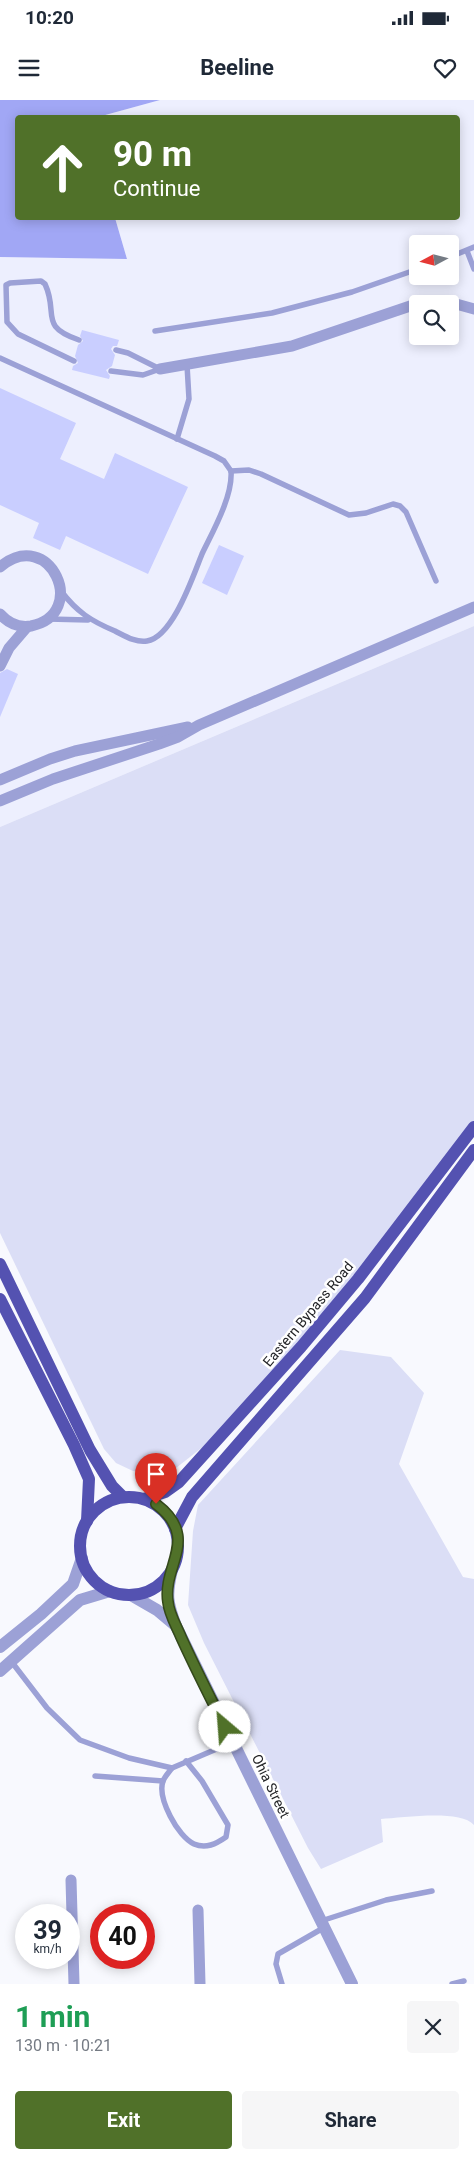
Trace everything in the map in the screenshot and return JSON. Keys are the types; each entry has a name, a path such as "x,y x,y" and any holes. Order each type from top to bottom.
{"main road":[{"name":"Eastern Bypass Road","path":"144,1499 165,1492 179,1482 301,1347 364,1271 474,1127"},
{"path":"175,1529 192,1497 365,1298 474,1150"},
{"path":"0,1264 90,1450 112,1486 124,1497"},
{"path":"0,1299 70,1436 89,1479 86,1521 81,1536 82,1558 92,1578 110,1591 131,1595 145,1593 158,1586 172,1570 178,1549 175,1529 170,1517 161,1508 144,1499 124,1497 102,1505 86,1521"}],"street":[{"path":"160,369 308,341 422,302 449,302 474,309"},
{"path":"0,614 15,625 38,624 47,619 57,608 61,597 56,574 50,565 40,559 18,556 2,564"},
{"path":"0,801 85,768 178,737 199,724 474,607"},
{"path":"0,666 9,648 26,626"},
{"path":"0,780 50,759 75,751 199,724"},
{"path":"0,1647 41,1614 73,1584 82,1558"},
{"name":"Ohia Street","path":"172,1570 168,1587 168,1602 176,1626 352,1984"},
{"path":"0,1671 80,1600 110,1591"},
{"path":"131,1595 157,1610 176,1626"},
{"path":"71,1880 74,1984"},
{"path":"198,1910 200,1984"}],"lane":[{"path":"459,254 474,247"},
{"path":"467,251 474,270"},
{"path":"156,331 272,313 352,292 409,272"},
{"path":"74,362 11,329 7,322 4,290 6,285 10,283 41,281 46,284 54,326 59,332 80,340"},
{"path":"116,350 128,353 160,369"},
{"path":"0,358 224,461 232,471 230,487 218,520 181,601 162,635 154,639 140,641 90,620 76,618 47,619"},
{"path":"177,439 189,399 187,365"},
{"path":"111,371 143,375 160,369"},
{"path":"232,471 248,470 261,474 349,515 366,513 393,504 400,506 406,512 436,581"},
{"path":"61,591 90,620"},
{"path":"11,1661 47,1708 80,1740 129,1758 172,1768"},
{"path":"186,1761 202,1781 228,1825 226,1837 216,1845 202,1846 192,1843 174,1822 164,1805 163,1781 172,1768 186,1761 233,1742"},
{"path":"96,1776 163,1781"},
{"path":"282,1984 276,1964 278,1954 323,1924 386,1900 432,1891"},
{"path":"452,1984 464,1981"}],"shaded area":[{"path":"160,100 474,100 474,626 0,827 0,257 127,259 116,220 460,220 460,115 105,115"},
{"path":"474,626 474,1124 406,1217 218,1435 176,1468 156,1473 133,1471 116,1463 104,1449 0,1233 0,827"},
{"path":"340,1350 391,1357 424,1393 399,1464 463,1577 474,1579 474,1825 467,1820 457,1817 444,1816 381,1819 383,1842 321,1869 308,1848 204,1643 188,1605 193,1531 198,1505"}],"water":[{"path":"0,100 160,100 105,115 15,115 15,220 116,220 127,259 0,257"}],"building":[{"path":"82,330 119,340 117,346 113,346 111,349 115,355 112,366 106,370 110,376 109,379 72,370 73,366 78,363 75,356 78,345 83,341 80,336"},
{"path":"0,388 76,423 60,459 104,479 115,453 188,487 148,574 66,536 60,550 33,538 39,523 0,505"},
{"path":"219,545 244,556 227,595 202,583"},
{"path":"7,669 18,674 0,717 0,673"}],"route":[{"path":"156,1504 170,1517 178,1541 177,1556 168,1587 168,1602 176,1626 194,1666 225,1727"}]}
